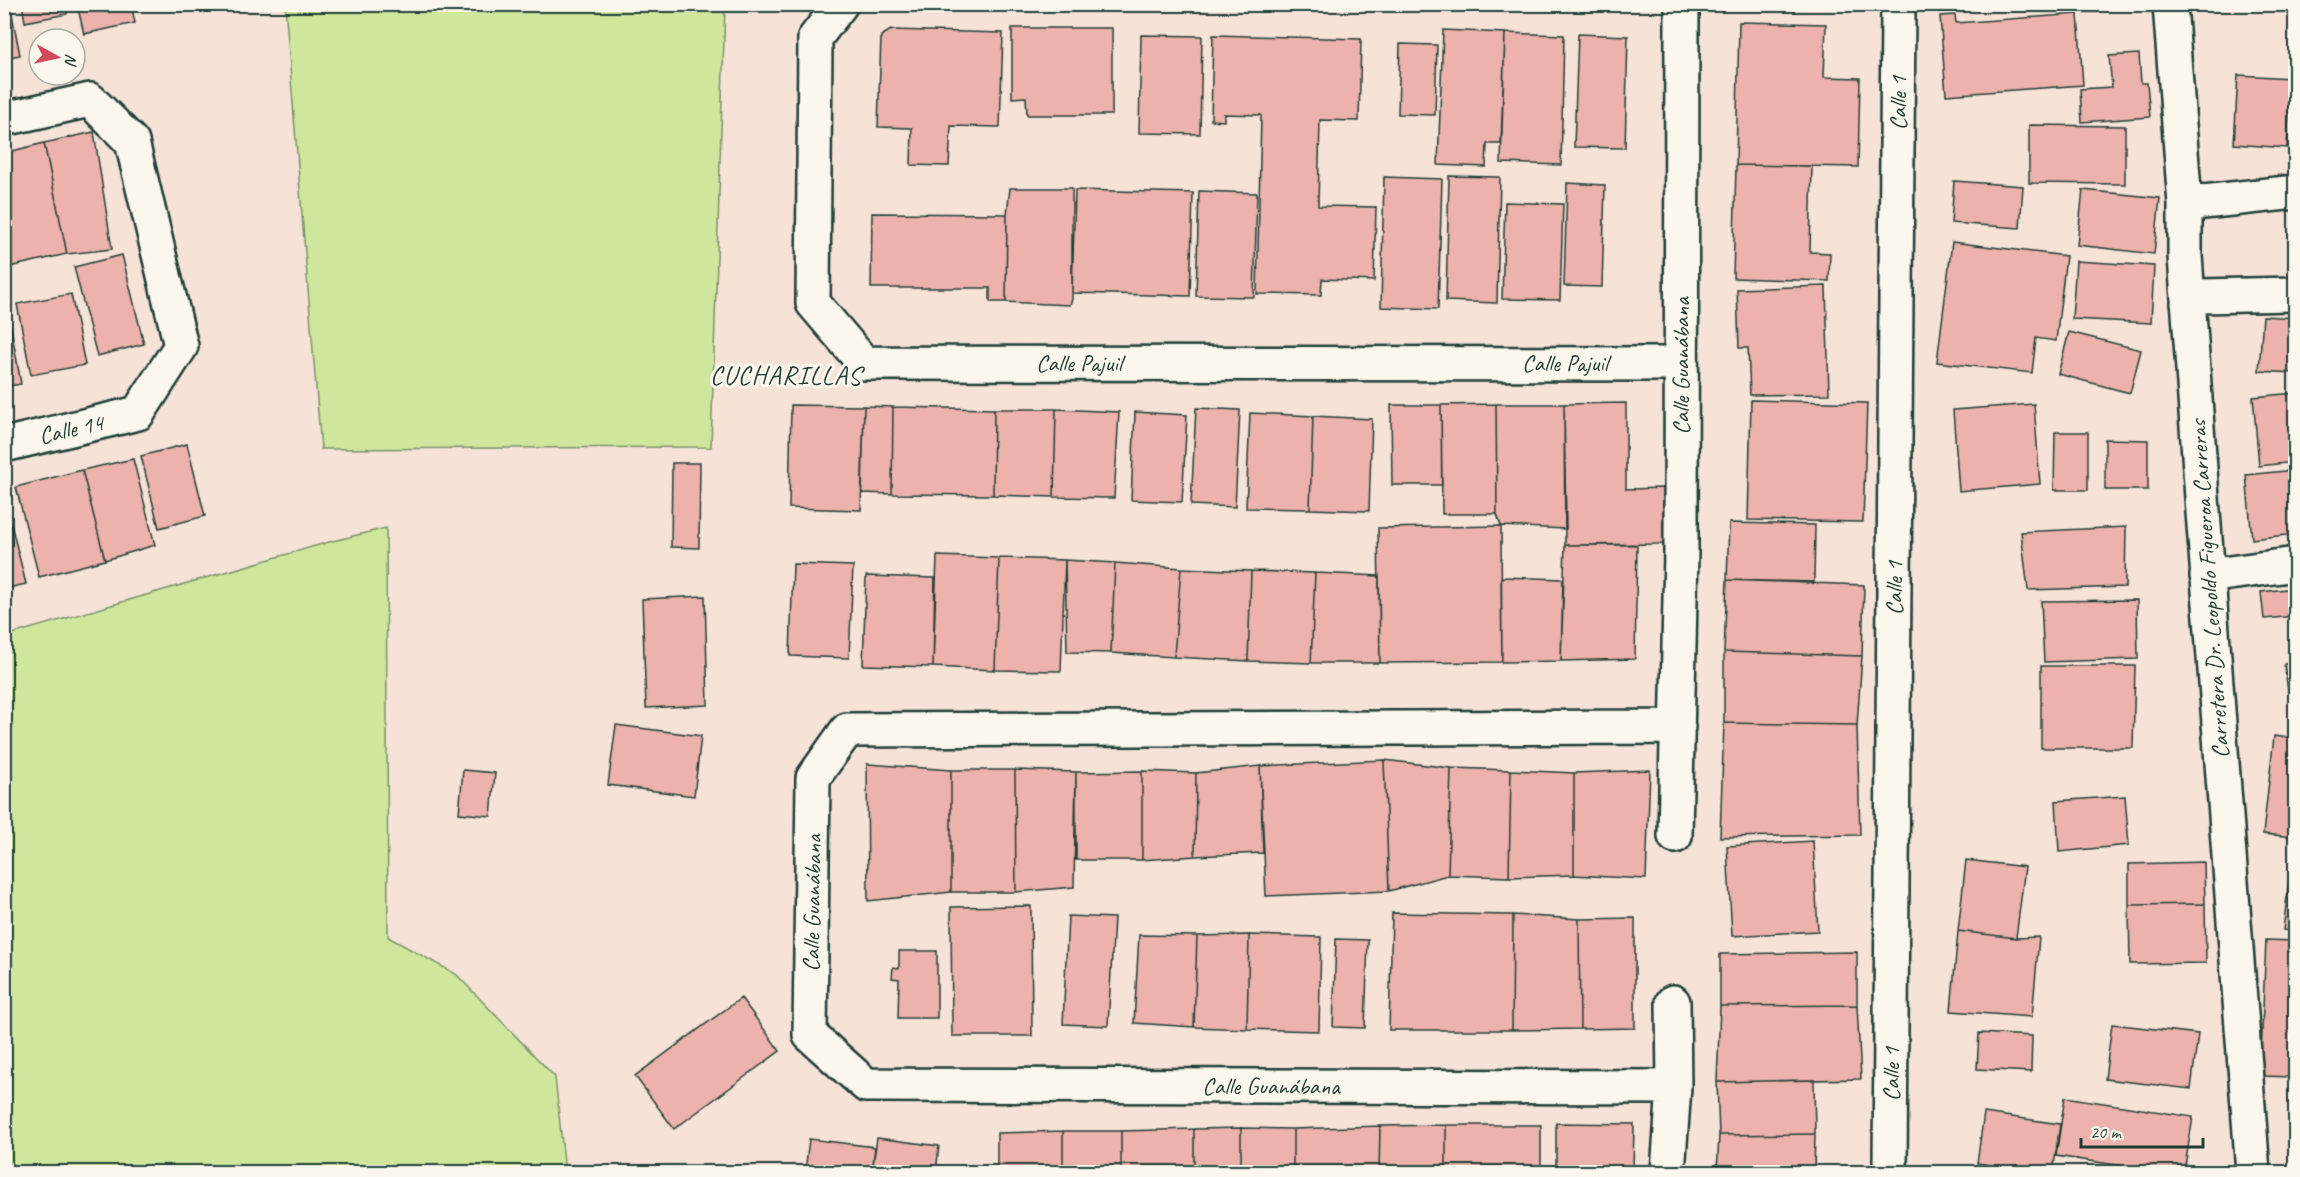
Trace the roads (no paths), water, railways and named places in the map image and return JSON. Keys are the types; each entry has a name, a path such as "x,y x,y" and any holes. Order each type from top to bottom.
{"street":[{"name":"Calle Pajuil","path":"841,4 815,38 813,303 864,363 1680,363"},
{"name":"Calle Guanábana","path":"1675,836 1678,727 1682,4"},
{"name":"Calle 1","path":"1890,1173 1898,4"},
{"name":"Carretera Dr. Leopoldo Figueroa Carreras","path":"2170,4 2185,204 2188,303 2207,576 2253,1173"},
{"name":"Calle 14","path":"4,119 90,100 132,142 181,346 138,413 4,445"},
{"path":"2185,204 2295,192"},
{"path":"2188,303 2200,296 2295,294"},
{"path":"2207,576 2295,564"},
{"name":"Calle Guanábana","path":"1674,1087 866,1085 810,1035 813,778 848,730 1678,727"},
{"path":"1668,1173 1674,1087 1673,1002"}],"district":[{"name":"CUCHARILLAS","path":"786,375"}]}
